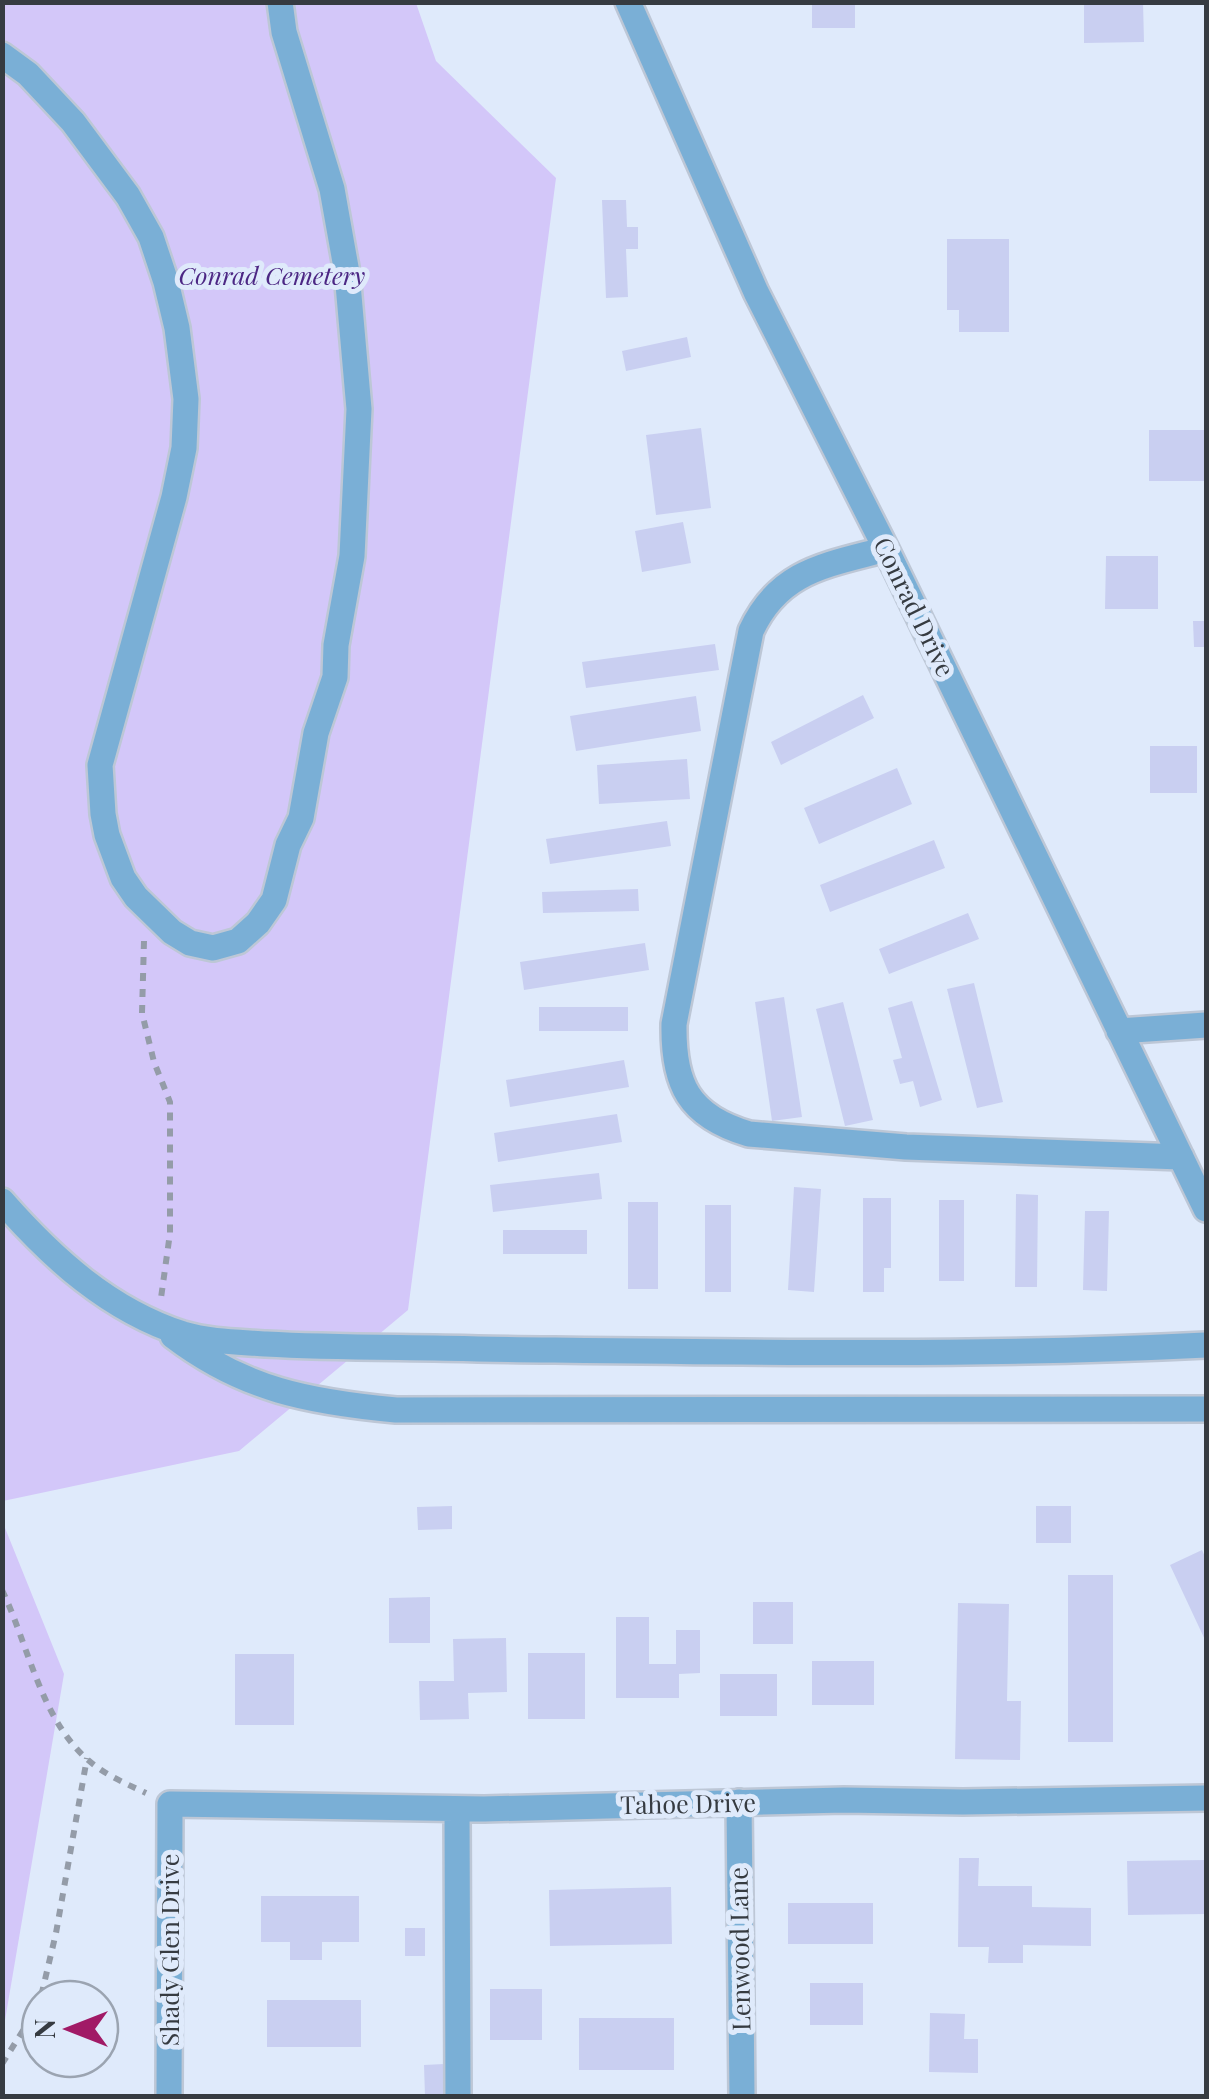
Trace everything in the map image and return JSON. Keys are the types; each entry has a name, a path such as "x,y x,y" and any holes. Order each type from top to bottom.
{"street":[{"path":"2,55 28,74 73,122 128,196 151,236 177,328 186,399 184,448 100,765 107,836 123,878 146,908 172,932 190,943 213,948 238,941 258,924 274,900 288,845 301,818 316,733 335,677 336,645 352,556 358,408 354,328 332,189 284,32 280,2"},
{"name":"Conrad Drive","path":"628,2 756,292 886,548 1206,1209"},
{"path":"886,548 806,571 786,583 761,609 750,631 674,1024 673,1058 678,1076 698,1108 730,1128 749,1134 906,1147 1181,1157"},
{"path":"1119,1031 1206,1025"},
{"path":"2,1201 75,1275 128,1311 188,1335 220,1341 294,1346 672,1352 1103,1350 1206,1345"},
{"path":"157,1324 204,1360 261,1386 324,1404 396,1410 1206,1408"},
{"name":"Tahoe Drive","path":"170,1804 457,1809 1206,1798"},
{"name":"Lenwood Lane","path":"738,1802 742,2096"},
{"name":"Shady Glen Drive","path":"169,2096 170,1804"},
{"path":"457,1809 458,2096"}],"path":[{"path":"146,908 142,1013 154,1062 170,1102 170,1233 157,1324"},
{"path":"2,1590 20,1626 46,1700 68,1738 87,1758 120,1781 170,1804"},
{"path":"2,2064 38,2005 56,1932 87,1758"}],"green space":[{"name":"Conrad Cemetery","path":"2,3 416,3 436,61 556,178 408,1310 239,1451 3,1501"},
{"path":"3,1523 64,1674 3,2032"}],"building":[{"path":"812,2 855,2 855,28 812,28"},
{"path":"1084,2 1143,2 1144,42 1084,43"},
{"path":"602,200 626,200 627,227 638,227 638,249 626,249 628,297 606,298"},
{"path":"947,239 1009,239 1009,332 959,332 959,310 947,310"},
{"path":"687,337 691,357 626,371 622,351"},
{"path":"701,428 711,508 656,515 646,435"},
{"path":"1149,430 1206,430 1206,481 1149,481"},
{"path":"683,522 691,563 642,572 635,531"},
{"path":"1106,556 1158,556 1158,609 1105,609"},
{"path":"1193,621 1206,621 1206,647 1194,647"},
{"path":"715,644 719,670 586,688 582,662"},
{"path":"863,695 874,718 781,765 771,742"},
{"path":"696,696 701,731 576,751 570,716"},
{"path":"1150,746 1197,746 1197,793 1150,793"},
{"path":"687,759 690,799 599,804 597,765"},
{"path":"897,768 912,804 819,844 804,808"},
{"path":"667,821 671,846 550,864 546,839"},
{"path":"934,840 945,868 830,912 820,885"},
{"path":"638,889 639,911 543,913 542,892"},
{"path":"968,913 979,939 889,974 879,949"},
{"path":"645,943 649,970 524,990 520,962"},
{"path":"974,983 1003,1102 977,1108 947,989"},
{"path":"784,997 802,1117 772,1121 755,1002"},
{"path":"912,1001 942,1100 920,1107 913,1081 900,1084 893,1060 902,1058 888,1008"},
{"path":"843,1002 873,1120 845,1126 816,1009"},
{"path":"539,1007 628,1007 628,1031 539,1031"},
{"path":"624,1060 629,1087 510,1107 506,1080"},
{"path":"617,1114 622,1142 498,1162 494,1133"},
{"path":"599,1173 602,1199 493,1212 490,1185"},
{"path":"794,1187 821,1189 814,1292 788,1290"},
{"path":"1016,1194 1038,1195 1037,1287 1015,1287"},
{"path":"863,1198 891,1198 891,1268 884,1268 884,1292 863,1292"},
{"path":"939,1200 964,1200 964,1281 939,1281"},
{"path":"628,1202 658,1202 658,1289 628,1289"},
{"path":"705,1205 731,1205 731,1292 705,1292"},
{"path":"1085,1211 1109,1211 1107,1291 1083,1290"},
{"path":"503,1230 587,1230 587,1254 503,1254"},
{"path":"452,1506 452,1529 418,1530 417,1507"},
{"path":"1036,1506 1071,1506 1071,1543 1036,1543"},
{"path":"1202,1550 1206,1559 1206,1642 1170,1565"},
{"path":"1068,1575 1113,1575 1113,1742 1068,1742"},
{"path":"430,1597 430,1643 389,1643 389,1598"},
{"path":"753,1602 793,1602 793,1644 753,1644"},
{"path":"958,1603 1009,1604 1007,1701 1021,1701 1020,1760 955,1759"},
{"path":"616,1617 649,1617 649,1664 676,1664 676,1630 700,1630 700,1673 679,1674 679,1698 616,1698"},
{"path":"506,1638 507,1692 468,1693 469,1719 420,1720 419,1681 454,1681 453,1639"},
{"path":"528,1653 585,1653 585,1719 528,1719"},
{"path":"235,1654 294,1654 294,1725 235,1725"},
{"path":"812,1661 874,1661 874,1705 812,1705"},
{"path":"720,1674 777,1674 777,1716 720,1716"},
{"path":"959,1858 979,1858 978,1886 1032,1886 1032,1907 1091,1908 1091,1946 1023,1945 1023,1963 988,1963 989,1947 958,1947"},
{"path":"1206,1860 1206,1914 1128,1915 1127,1861"},
{"path":"671,1887 672,1944 550,1946 549,1890"},
{"path":"261,1896 359,1896 359,1942 322,1942 322,1960 290,1960 290,1942 261,1942"},
{"path":"788,1903 873,1903 873,1944 788,1944"},
{"path":"405,1928 425,1928 425,1956 405,1956"},
{"path":"810,1983 863,1983 863,2025 810,2025"},
{"path":"490,1989 542,1989 542,2040 490,2040"},
{"path":"267,2000 361,2000 361,2047 267,2047"},
{"path":"930,2013 965,2014 964,2039 978,2039 978,2073 929,2072"},
{"path":"579,2018 674,2018 674,2070 579,2070"},
{"path":"444,2064 445,2096 425,2096 424,2065"}]}
